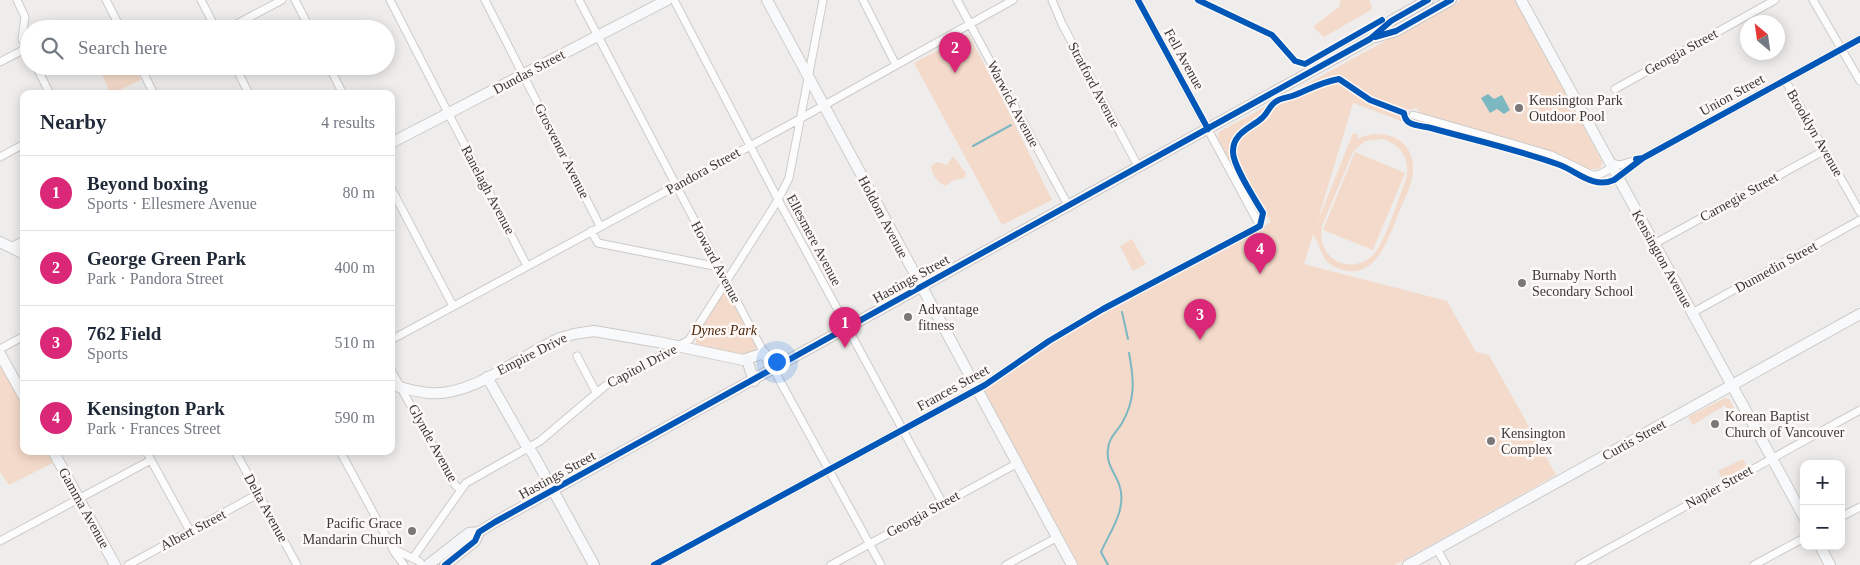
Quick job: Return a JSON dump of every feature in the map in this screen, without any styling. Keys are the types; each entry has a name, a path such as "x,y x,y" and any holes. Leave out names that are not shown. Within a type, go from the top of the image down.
{"main road":[{"name":"Hastings Street","path":"428,565 469,533 479,532 1069,207 1370,39 1391,21 1428,0"},
{"name":"Hastings Street","path":"1370,39 1396,31 1451,0"},
{"path":"748,360 754,381"},
{"name":"Hastings Street","path":"445,565 474,541 479,532"}],"street":[{"path":"17,0 25,20"},
{"path":"106,0 116,20"},
{"path":"201,0 211,20"},
{"path":"244,20 282,0"},
{"path":"295,0 305,20"},
{"name":"Ranelagh Avenue","path":"390,0 527,266"},
{"name":"Grosvenor Avenue","path":"485,0 600,226"},
{"name":"Howard Avenue","path":"579,0 764,353 881,565"},
{"name":"Dundas Street","path":"395,141 668,0"},
{"name":"Ellesmere Avenue","path":"674,0 749,146 943,504"},
{"name":"Holdom Avenue","path":"767,0 1072,565"},
{"name":"Capitol Drive","path":"413,558 460,489 470,480 529,448 596,392 689,340 778,200 789,178 802,118 823,0"},
{"path":"863,0 896,65"},
{"name":"Warwick Avenue","path":"957,0 1069,207"},
{"name":"Pandora Street","path":"395,338 802,118 1013,0"},
{"name":"Stratford Avenue","path":"1052,0 1062,24 1139,168"},
{"name":"Fell Avenue","path":"1138,0 1260,226"},
{"name":"Kensington Avenue","path":"1521,0 1800,510"},
{"name":"Georgia Street","path":"1615,89 1774,0"},
{"path":"1813,0 1860,81"},
{"name":"Union Street","path":"1413,115 1551,155 1592,175 1598,175 1611,165 1620,165 1643,158 1860,39"},
{"path":"0,62 20,53"},
{"path":"40,75 48,90"},
{"path":"145,75 152,90"},
{"path":"240,75 247,90"},
{"path":"334,75 341,90"},
{"name":"Brooklyn Avenue","path":"1785,80 1860,212"},
{"path":"0,157 20,146"},
{"name":"Carnegie Street","path":"1654,244 1825,150"},
{"name":"Union Street","path":"1619,179 1624,172 1643,158"},
{"path":"395,196 453,306"},
{"name":"Dunnedin Street","path":"1692,313 1860,220"},
{"name":"Frances Street","path":"654,565 976,390 1097,312 1260,226"},
{"path":"591,231 598,243 719,267"},
{"path":"0,242 20,252"},
{"path":"11,247 20,242"},
{"name":"Curtis Street","path":"1408,565 1860,314"},
{"name":"Empire Drive","path":"396,386 430,393 451,392 470,386 488,377 553,341 574,334 594,331 748,360"},
{"path":"0,349 20,338"},
{"path":"748,360 764,353"},
{"path":"0,354 20,390"},
{"path":"577,356 596,392"},
{"path":"488,377 554,491 594,565"},
{"name":"Glynde Avenue","path":"396,386 455,485 460,489"},
{"name":"Napier Street","path":"1579,565 1860,410"},
{"name":"Gamma Avenue","path":"55,455 115,565"},
{"path":"148,455 190,531"},
{"name":"Delta Avenue","path":"237,455 297,565"},
{"path":"342,455 395,554 404,565"},
{"path":"0,541 151,460"},
{"name":"Georgia Street","path":"831,565 1016,464"},
{"name":"Albert Street","path":"128,565 258,494"},
{"path":"1845,515 1860,507"},
{"path":"1006,565 1056,538"},
{"path":"1754,565 1800,540"},
{"path":"394,549 413,558 422,565"},
{"path":"1437,549 1446,565"},
{"path":"1822,550 1830,565"}],"green space":[{"path":"1340,0 1369,0 1372,6 1371,10 1324,37 1313,27 1340,6"},
{"path":"1460,0 1515,0 1602,161 1601,168 1589,170 1557,153 1423,115 1416,108 1408,110 1404,122 1353,103 1317,223 1353,133 1358,135 1357,139 1376,134 1394,137 1402,142 1412,157 1413,174 1410,185 1384,247 1369,266 1359,270 1347,271 1333,266 1323,255 1313,235 1304,264 1447,301 1476,352 1489,355 1556,475 1395,565 1076,565 984,393 985,389 1053,342 1271,222 1269,217 1261,219 1257,215 1218,138 1219,132","holes":["1384,139 1400,149 1406,159 1407,172 1388,229 1379,247 1370,258 1353,264 1337,261 1329,255 1324,247 1321,235 1322,226 1353,152 1365,141"]},
{"path":"968,34 995,84 1052,200 1002,225 914,63"},
{"path":"102,75 138,75 141,80 120,90 109,90"},
{"path":"1355,152 1405,173 1373,250 1323,230"},
{"path":"953,156 966,173 965,178 954,180 945,186 935,178 931,166 938,162 947,165"},
{"path":"1132,239 1146,264 1133,271 1120,246"},
{"name":"Dynes Park","path":"722,294 728,294 756,346 756,351 744,355 696,345 701,325"},
{"path":"0,360 20,400 20,455 51,455 55,462 9,485 0,472"},
{"path":"1725,398 1729,399 1739,417 1732,421 1725,405 1693,425 1688,417"},
{"path":"1743,459 1747,466 1723,480 1718,471"}],"water":[{"path":"1488,94 1494,99 1502,95 1510,110 1504,114 1497,109 1490,113 1481,98"}],"waterway":[{"path":"973,146 1011,125"},
{"path":"1122,312 1128,339"},
{"path":"1108,565 1101,552 1117,520 1121,502 1119,484 1108,459 1108,449 1112,438 1127,414 1132,397 1133,380 1129,353"}],"cycle path":[{"path":"1138,0 1208,129"},
{"path":"1198,0 1272,35 1295,61 1305,64 1382,20"},
{"path":"445,565 475,541 479,532 495,522 1370,39 1391,21 1428,0"},
{"path":"1375,37 1396,31 1451,0"},
{"path":"1636,159 1643,158 1860,39"},
{"path":"654,565 985,385 1049,341 1103,309 1260,226 1263,213 1236,165 1233,151 1239,135 1262,118 1272,105 1280,99 1339,79 1370,100 1404,113 1407,121 1414,125 1529,155 1560,165 1593,181 1607,182 1614,180 1643,158"}],"place":[{"name":"George Green Park","path":"955,73"},
{"name":"Kensington Park Outdoor Pool","path":"1519,108"},
{"name":"Kensington Park","path":"1260,274"},
{"name":"Burnaby North Secondary School","path":"1522,283"},
{"name":"Advantage fitness","path":"908,317"},
{"name":"762 Field","path":"1200,340"},
{"name":"Beyond boxing","path":"845,348"},
{"name":"Korean Baptist Church of Vancouver","path":"1715,424"},
{"name":"Kensington Complex","path":"1491,441"},
{"name":"Pacific Grace Mandarin Church","path":"412,531"}]}
